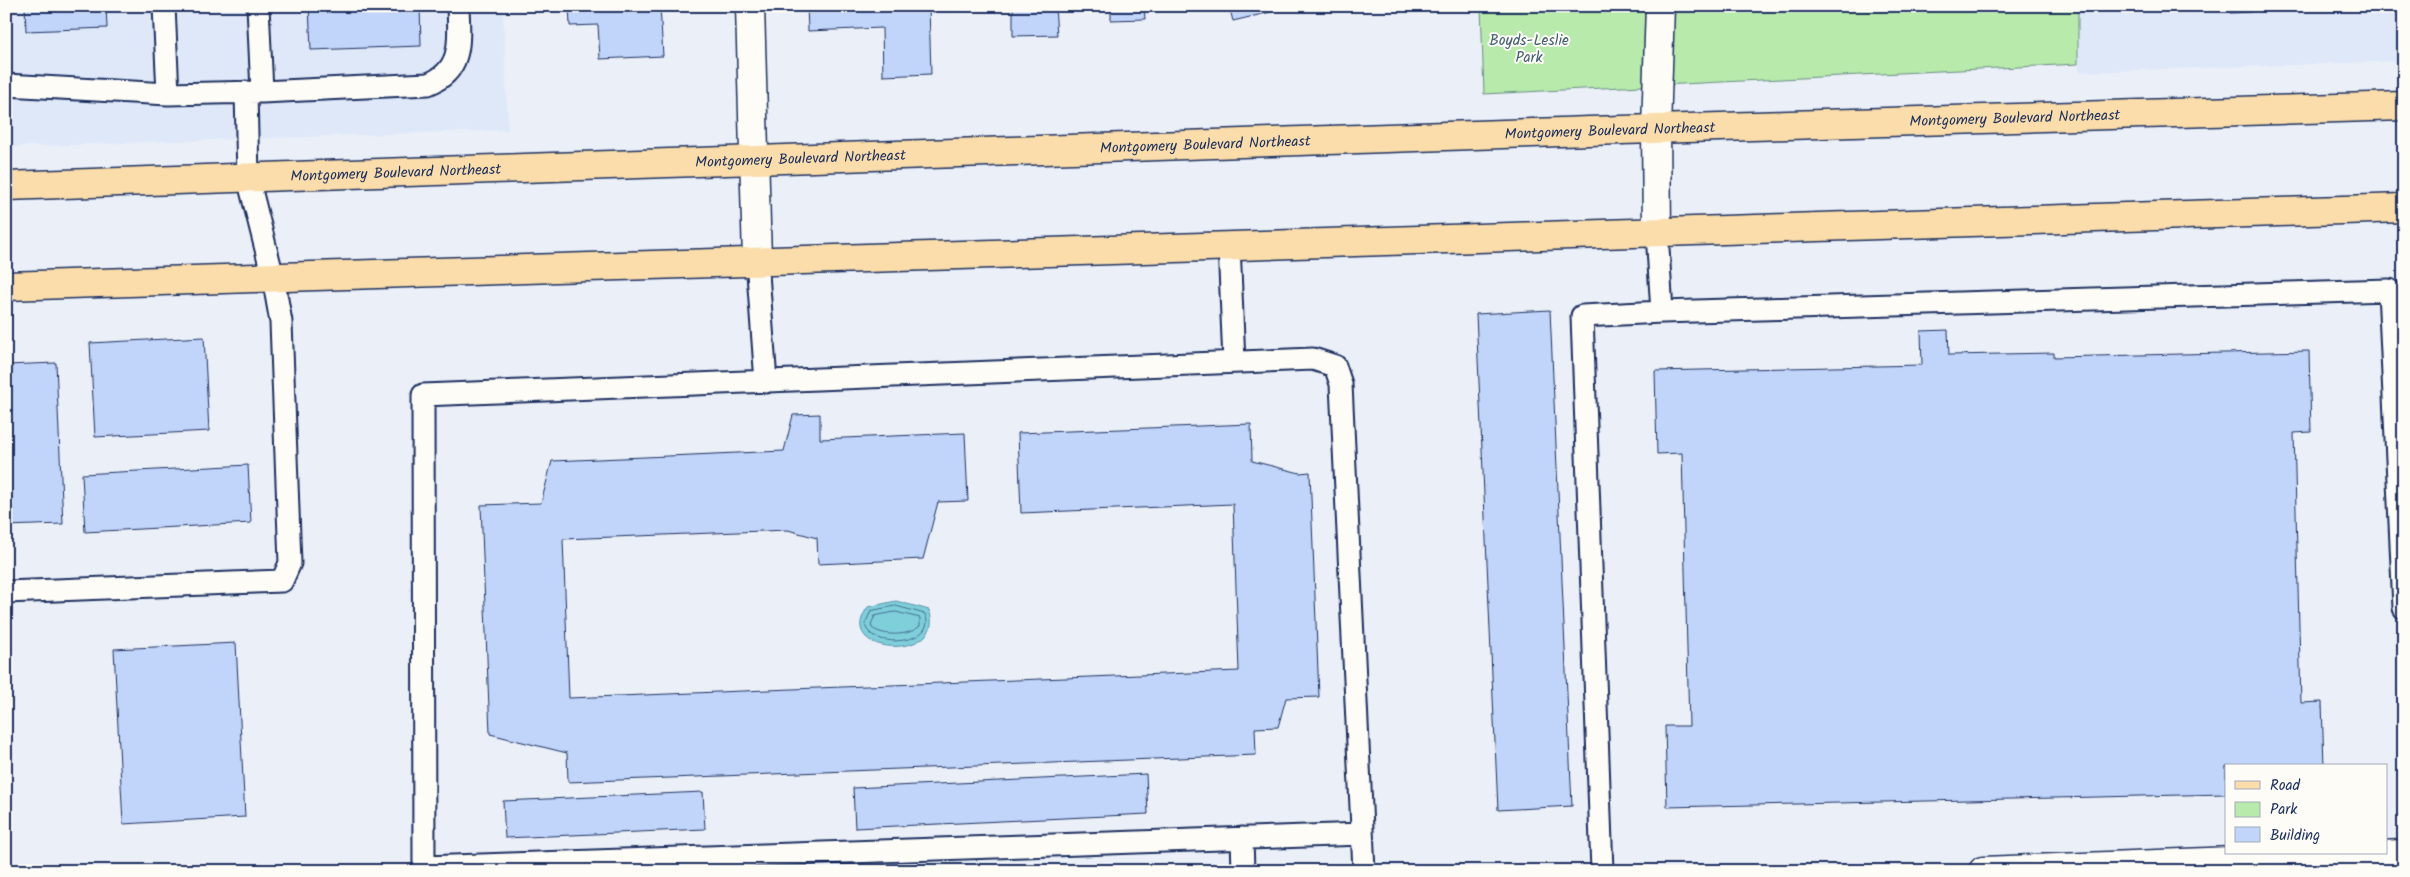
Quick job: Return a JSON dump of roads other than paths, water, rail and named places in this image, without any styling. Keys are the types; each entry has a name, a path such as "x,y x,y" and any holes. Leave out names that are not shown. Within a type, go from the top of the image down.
{"main road":[{"name":"Montgomery Boulevard Northeast","path":"6,186 1656,129 2404,106"},
{"path":"6,286 757,260 2404,208"}],"street":[{"path":"750,6 757,260"},
{"path":"1657,232 1656,129 1660,6"},
{"path":"1983,871 2404,854"}],"lane":[{"path":"164,6 168,94"},
{"path":"6,592 282,581 290,563 281,322 273,277 248,178 258,6"},
{"path":"6,85 168,94 428,84 439,80 451,67 459,47 458,6"},
{"path":"1657,232 1662,312"},
{"path":"1229,245 1234,362"},
{"path":"757,260 766,382"},
{"path":"1602,871 1582,316 2389,290 2404,608"},
{"path":"1362,834 566,866 424,869 423,395 1313,359 1335,366 1341,384 1364,871"},
{"path":"1242,838 1243,871"}],"water":[{"path":"896,601 929,610 931,627 923,638 909,645 892,646 876,643 865,636 861,624 868,607"}],"park label":[{"name":"Boyds-Leslie Park","path":"1529,48"}]}
